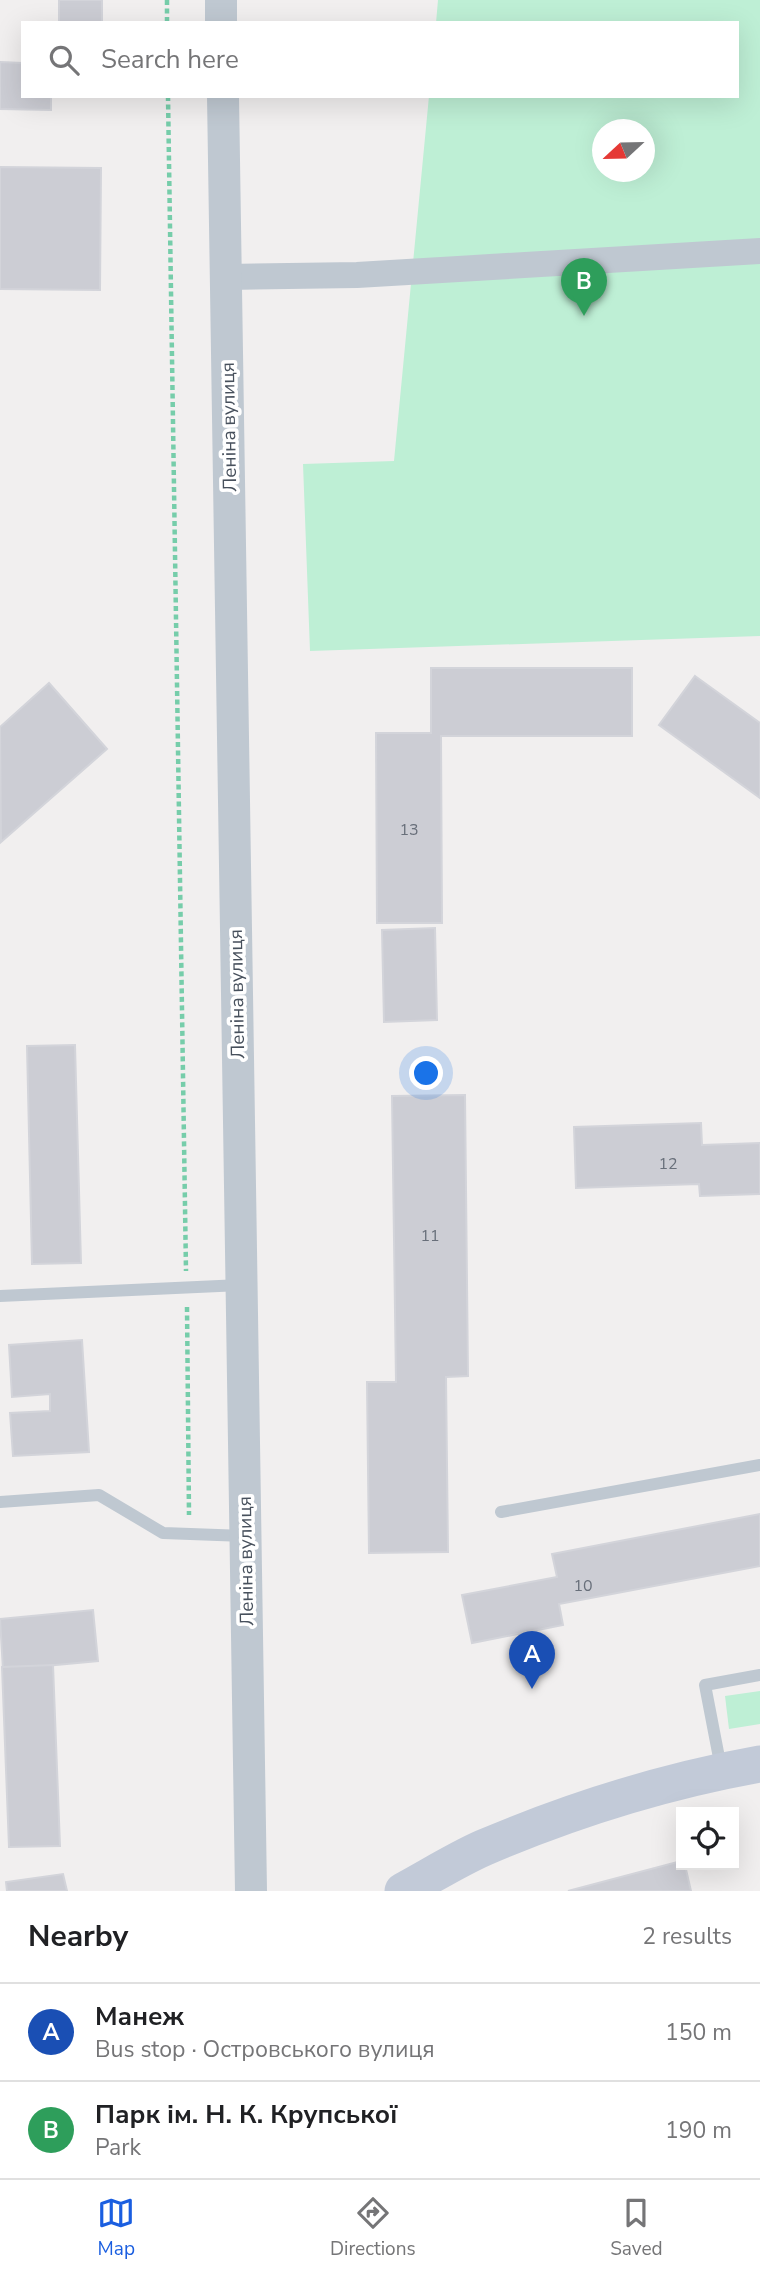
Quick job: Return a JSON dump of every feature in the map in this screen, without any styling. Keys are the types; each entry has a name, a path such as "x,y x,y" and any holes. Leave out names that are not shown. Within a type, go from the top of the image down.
{"main road":[{"path":"403,1891 495,1843 612,1800 721,1771 760,1765"}],"street":[{"path":"221,0 221,21"},
{"name":"Леніна вулиця","path":"223,98 251,1891"},
{"path":"226,276 357,275 760,251"}],"lane":[{"path":"0,1296 242,1285"},
{"path":"501,1512 760,1465"},
{"path":"0,1502 99,1495 163,1533 246,1536"},
{"path":"721,1771 705,1685 760,1675"}],"path":[{"path":"167,0 167,21"},
{"path":"168,98 189,1534"}],"green space":[{"path":"438,0 760,0 760,636 310,651 303,464 394,461 429,98 739,98 739,21 436,21"},
{"path":"760,1691 760,1724 729,1729 725,1696"}],"building":[{"path":"59,0 102,0 102,21 59,21"},
{"path":"0,62 21,63 21,98 51,98 51,110 0,109"},
{"path":"0,167 101,168 100,290 0,289"},
{"path":"431,668 632,668 632,736 441,736 442,923 377,923 376,733 431,733"},
{"path":"695,676 760,723 760,798 659,725"},
{"path":"49,683 107,749 1,842 0,727"},
{"path":"435,928 437,1020 384,1022 382,930"},
{"path":"75,1045 81,1263 32,1264 27,1046"},
{"path":"465,1095 468,1376 446,1377 448,1552 369,1553 367,1382 396,1382 392,1096"},
{"path":"701,1123 702,1145 760,1143 760,1194 700,1196 699,1184 576,1188 574,1127"},
{"path":"82,1340 89,1452 13,1456 10,1413 50,1411 50,1394 12,1397 9,1345"},
{"path":"760,1514 760,1566 559,1604 563,1625 472,1643 462,1595 557,1577 552,1554"},
{"path":"93,1610 98,1661 3,1670 0,1619"},
{"path":"53,1665 60,1846 9,1847 2,1667"},
{"path":"676,1862 676,1870 686,1870 691,1891 568,1891"},
{"path":"63,1874 67,1891 7,1891 6,1882"}],"place":[{"name":"Парк ім. Н. К. Крупської","path":"584,316"},
{"name":"Манеж","path":"532,1689"}]}
